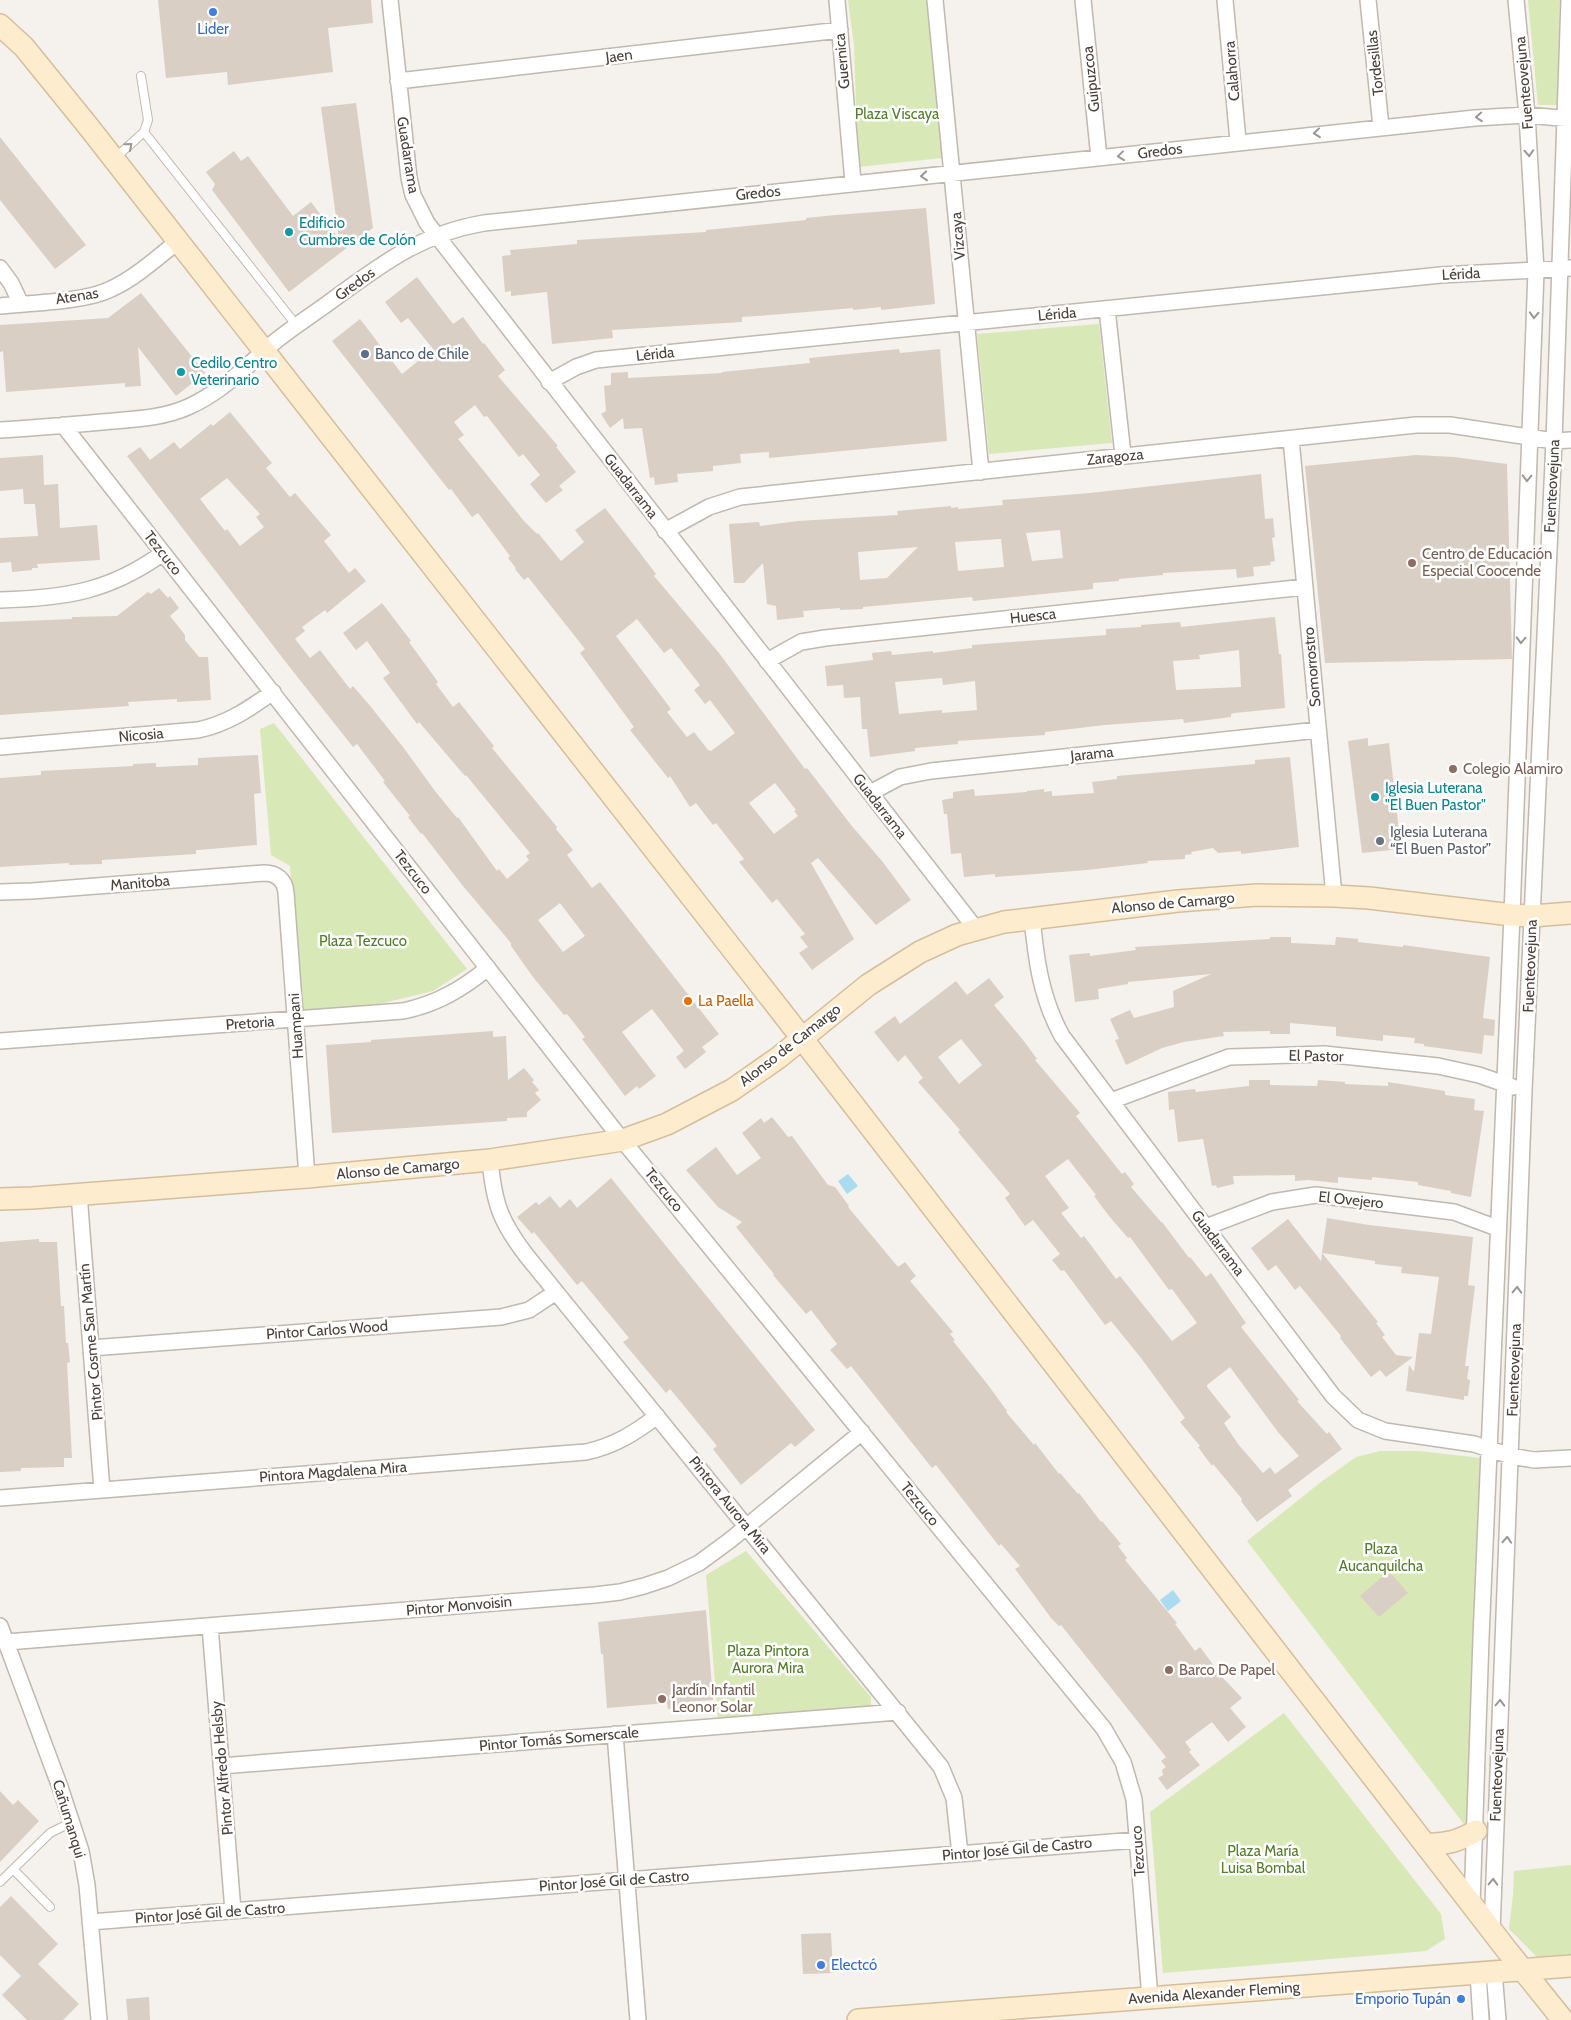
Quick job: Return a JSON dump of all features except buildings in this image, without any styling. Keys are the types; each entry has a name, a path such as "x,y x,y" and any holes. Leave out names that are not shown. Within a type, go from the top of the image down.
{"main road":[{"path":"0,7 24,47 801,1039 1522,1970 1563,2020"},
{"path":"0,25 24,47"},
{"name":"Alonso de Camargo","path":"0,1199 307,1177 490,1160 623,1140 667,1124 732,1090 801,1039 849,999 893,968 938,943 976,929 1004,922 1178,901 1256,895 1369,898 1522,916 1571,914"},
{"path":"1426,1844 1450,1843 1476,1831"},
{"name":"Avenida Alexander Fleming","path":"858,2020 991,2015 1150,1998 1571,1966"}],"street":[{"name":"Guadarrama","path":"390,0 409,178 418,208 435,235 976,929"},
{"name":"Guernica","path":"837,0 854,182"},
{"name":"Vizcaya","path":"935,0 981,472"},
{"name":"Guipuzcoa","path":"1083,0 1099,158"},
{"name":"Calahorra","path":"1225,0 1238,142"},
{"name":"Tordesillas","path":"1368,0 1381,127"},
{"name":"Fuenteovejuna","path":"1492,1931 1524,1090 1522,916 1528,438 1536,271 1527,115 1516,0"},
{"name":"Fuenteovejuna","path":"1472,1905 1504,1083 1522,916 1565,269 1569,0"},
{"name":"Jaen","path":"398,81 840,30"},
{"name":"Gredos","path":"0,430 164,415 188,407 208,396 372,270 406,249 435,235 458,227 854,182 952,174 1381,127 1527,115 1568,120"},
{"name":"Atenas","path":"0,306 84,297 110,290 144,268 177,242"},
{"path":"0,268 11,283 21,304"},
{"name":"Lérida","path":"549,382 576,367 596,360 1440,275 1565,269"},
{"path":"1107,309 1123,455"},
{"name":"Zaragoza","path":"665,531 709,507 740,497 1123,455 1432,424 1554,441 1571,440"},
{"name":"Tezcuco","path":"63,425 623,1140 1104,1729 1118,1753 1129,1780 1134,1799 1150,1998"},
{"name":"Somorrostro","path":"1291,439 1334,896"},
{"path":"0,600 86,591 122,579 163,553"},
{"name":"Huesca","path":"767,661 802,642 825,638 1305,587"},
{"name":"Nicosia","path":"0,747 198,730 212,727 238,716 272,692"},
{"name":"Jarama","path":"870,793 900,777 931,771 1318,730"},
{"name":"Manitoba","path":"0,892 264,873 274,874 278,877"},
{"name":"Huampani","path":"278,877 285,887 307,1177"},
{"name":"Guadarrama","path":"1032,918 1039,975 1050,1013 1071,1050 1333,1396 1358,1420 1385,1431 1474,1444 1511,1456 1534,1460 1571,1458"},
{"name":"Pretoria","path":"0,1041 389,1013 417,1008 456,992 488,968"},
{"name":"El Pastor","path":"1111,1101 1229,1057 1324,1054 1438,1066 1479,1075 1524,1090"},
{"name":"Pintora Aurora Mira","path":"490,1160 496,1200 506,1227 526,1256 941,1767 949,1782 957,1814 960,1854"},
{"name":"Pintor Cosme San Martín","path":"79,1194 102,1490"},
{"name":"El Ovejero","path":"1206,1227 1272,1202 1316,1195 1454,1212 1497,1228"},
{"name":"Pintor Carlos Wood","path":"91,1348 501,1317 529,1310 556,1292"},
{"name":"Pintora Magdalena Mira","path":"0,1498 586,1452 610,1446 626,1438 657,1416"},
{"name":"Pintor Monvoisin","path":"6,1650 210,1626 620,1592 644,1586 684,1571 707,1557 862,1432"},
{"name":"Cañumanqui","path":"0,1626 6,1650 72,1822 84,1868 99,2020"},
{"name":"Pintor Alfredo Helsby","path":"210,1626 233,1911"},
{"name":"Pintor Tomás Somerscale","path":"221,1766 898,1712"},
{"path":"615,1734 638,2020"},
{"name":"Pintor José Gil de Castro","path":"90,1922 1137,1840"},
{"path":"1482,2020 1486,1973"},
{"path":"1486,1973 1498,2020"}],"lane":[{"path":"113,159 144,132 148,120 141,76"},
{"path":"144,132 297,326"},
{"path":"0,1882 50,1833 72,1822"},
{"path":"13,1869 50,1907"}],"green space":[{"name":"Plaza Viscaya","path":"848,0 927,0 942,158 858,167 854,45"},
{"path":"1528,0 1560,0 1557,105 1538,105"},
{"path":"1099,324 1112,443 989,454 977,334"},
{"name":"Plaza Tezcuco","path":"274,723 467,969 433,991 375,1005 303,1010 290,866 271,855 260,729"},
{"name":"Plaza Aucanquilcha","path":"1380,1451 1418,1451 1481,1458 1467,1828 1247,1541 1321,1482 1356,1457"},
{"name":"Plaza Pintora Aurora Mira","path":"746,1551 871,1697 871,1706 718,1718 706,1575"},
{"name":"Plaza María Luisa Bombal","path":"1284,1713 1441,1914 1445,1939 1426,1951 1163,1973 1150,1812"},
{"path":"1571,1865 1571,1954 1537,1957 1509,1929 1514,1871"}],"water":[{"path":"848,1174 858,1186 847,1194 838,1181"},
{"path":"1173,1590 1181,1601 1168,1611 1160,1600"}],"place":[{"name":"Lider","path":"213,12"},
{"name":"Edificio Cumbres de Colón","path":"289,232"},
{"name":"Banco de Chile","path":"365,354"},
{"name":"Cedilo Centro Veterinario","path":"181,372"},
{"name":"Centro de Educación Especial Coocende","path":"1412,563"},
{"name":"Colegio Alamiro","path":"1453,769"},
{"name":"Iglesia Luterana \"El Buen Pastor\"","path":"1375,797"},
{"name":"Iglesia Luterana “El Buen Pastor”","path":"1380,841"},
{"name":"La Paella","path":"688,1001"},
{"name":"Barco De Papel","path":"1169,1670"},
{"name":"Jardín Infantil Leonor Solar","path":"662,1699"},
{"name":"Electcó","path":"821,1965"},
{"name":"Emporio Tupán","path":"1461,1999"}]}
